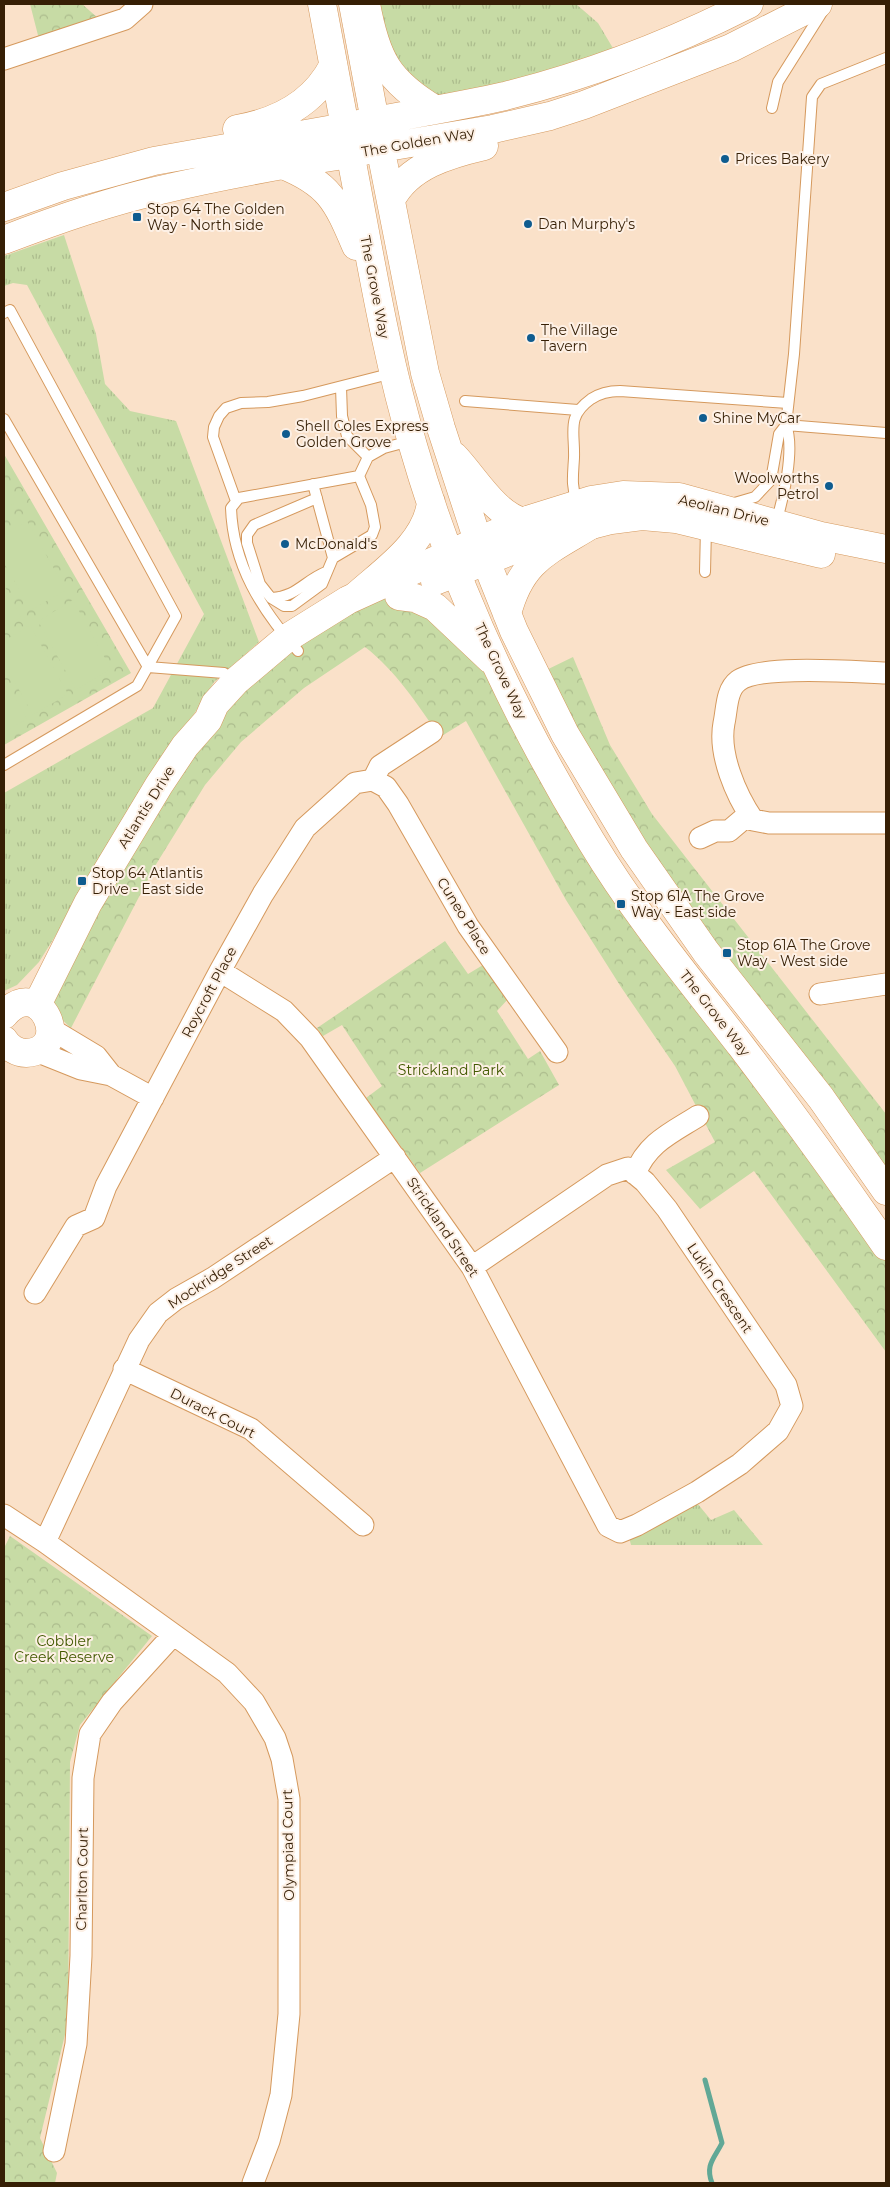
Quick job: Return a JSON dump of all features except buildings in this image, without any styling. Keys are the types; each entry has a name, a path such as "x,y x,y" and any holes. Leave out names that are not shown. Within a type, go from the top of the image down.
{"main road":[{"name":"The Grove Way","path":"322,4 374,289 411,441 453,563 497,665 536,745 593,844 623,889 656,937 817,1146 886,1246"},
{"name":"The Grove Way","path":"353,4 423,364 448,450 482,550 507,614 565,734 634,848 701,944 821,1098 886,1191"},
{"path":"366,4 375,46 387,68 408,92 436,110"},
{"name":"The Golden Way","path":"4,207 63,186 154,161 436,110 507,95 602,66 721,18 749,4"},
{"name":"The Golden Way","path":"4,240 50,223 154,191 283,165 550,116 731,48 818,4"},
{"path":"154,161 178,142 274,120 308,99 327,78 333,66"},
{"path":"391,200 395,190 405,179 435,162 462,151 530,133 596,100"},
{"path":"283,165 314,180 335,201 374,289"},
{"path":"448,450 470,472 496,506 506,515 524,522"},
{"path":"357,596 397,559 421,533 427,524 431,502"},
{"name":"Aeolian Drive","path":"453,563 482,550 524,522 584,515 642,516 676,519 712,513 886,568"},
{"path":"507,614 516,585 528,568 551,549 584,515"},
{"name":"Aeolian Drive","path":"482,550 549,536 584,515"},
{"name":"Aeolian Drive","path":"773,533 821,536 886,549"},
{"name":"Atlantis Drive","path":"208,720 226,711 258,682 293,644 399,596 453,563"},
{"name":"Atlantis Drive","path":"37,1005 88,903 134,826 185,746 208,720 215,704 236,681 293,644 357,596 453,563"},
{"path":"399,596 415,598 435,607 497,665"},
{"path":"4,1015 16,1005 27,1003 37,1005 48,1017 51,1029 49,1038 43,1046 14,1052"}],"street":[{"path":"4,59 125,18 142,4"},
{"path":"886,673 776,671 739,680 731,688 723,730 723,751 742,804 753,820 769,823 886,823"},
{"path":"373,780 380,766 432,732"},
{"name":"Roycroft Place","path":"35,1293 76,1226 94,1218 106,1186 220,971 263,894 305,828 355,783 373,780"},
{"name":"Cuneo Place","path":"373,780 386,787 398,804 468,926 557,1052"},
{"path":"700,838 715,831 729,831 748,814"},
{"name":"Strickland Street","path":"220,971 284,1011 310,1038 472,1266 596,1502 600,1514 608,1526 620,1532 637,1525"},
{"path":"820,994 886,984"},
{"path":"51,1029 96,1056 111,1074"},
{"path":"14,1052 81,1069 111,1074 153,1098"},
{"path":"472,1266 607,1175 628,1168 635,1174 648,1150 698,1116"},
{"name":"Mockridge Street","path":"45,1542 138,1340 158,1313 176,1299 213,1278 395,1157"},
{"name":"Lukin Crescent","path":"635,1174 645,1182 667,1208 786,1386 792,1406 778,1431 740,1464 697,1492 637,1525"},
{"name":"Durack Court","path":"124,1369 251,1428 363,1524"},
{"name":"Olympiad Court","path":"4,1514 227,1673 254,1702 274,1738 287,1781 290,1986 286,2050 276,2118 253,2183"},
{"name":"Charlton Court","path":"54,2151 76,2044 81,1956 83,1778 90,1734 112,1702 173,1635"}],"lane":[{"path":"772,108 778,82 827,4"},
{"path":"773,533 785,488 790,436 786,425 794,354 812,97 821,84 886,58"},
{"path":"4,313 10,310 176,616 137,686 4,765"},
{"path":"236,501 213,437 214,427 226,408 241,403 268,402 340,387 394,373"},
{"path":"340,387 342,416 346,436 368,457"},
{"path":"584,515 571,483 574,421 578,410 597,395 608,391 788,403"},
{"path":"465,401 578,410"},
{"path":"4,420 148,666"},
{"path":"786,425 886,433"},
{"path":"704,572 712,513 755,497 771,480 780,434 786,425"},
{"path":"317,498 254,525 247,535 247,544 260,584 271,598 284,606 292,606 322,584 333,558 372,535 375,527 370,506 359,476 368,457 384,448 411,441"},
{"path":"293,644 272,621 251,588 232,534 231,508 239,498 359,476"},
{"path":"313,484 333,558"},
{"path":"148,666 224,673 236,681"}],"green space":[{"path":"30,4 82,4 107,26 41,47"},
{"path":"363,4 576,4 598,23 620,60 555,82 415,98"},
{"path":"64,235 96,334 105,384 130,411 176,421 259,642 214,682 39,962 17,985 4,991 4,793 153,708 204,614 27,285 13,283 4,286 4,256"},
{"path":"4,454 131,673 4,745"},
{"path":"4,479 17,502 4,509"},
{"path":"27,521 66,590 31,610 4,563 4,535"},
{"path":"4,585 21,617 4,627"},
{"path":"397,590 455,627 886,1249 886,1352 754,1171 700,1209 666,1170 715,1142 675,1066 621,987 566,900 466,721 440,737 397,678 365,647 304,688 241,742 205,785 155,866 71,1028 57,1015 37,1005 185,746 300,640"},
{"path":"73,600 111,669 76,690 38,621"},
{"path":"30,625 68,694 33,715 4,663 4,641"},
{"path":"573,657 610,745 652,814 886,1114 886,1193 672,905 536,675"},
{"path":"4,678 27,719 4,732"},
{"name":"Strickland Park","path":"445,941 468,974 483,965 509,998 497,1011 528,1059 540,1051 559,1085 420,1173 366,1098 382,1086 342,1025 323,1036 317,1028"},
{"path":"697,1503 711,1520 734,1510 763,1545 631,1545 629,1537"},
{"name":"Cobbler Creek Reserve","path":"10,1536 152,1636 80,1725 70,1762 68,2022 40,2138 57,2173 55,2183 4,2183 4,1548"}],"waterway":[{"path":"705,2080 722,2143 710,2167 712,2183"}],"place":[{"name":"Prices Bakery","path":"725,159"},
{"name":"Stop 64 The Golden Way - North side","path":"137,217"},
{"name":"Dan Murphy's","path":"528,224"},
{"name":"The Village Tavern","path":"531,338"},
{"name":"Shine MyCar","path":"703,418"},
{"name":"Shell Coles Express Golden Grove","path":"286,434"},
{"name":"Woolworths Petrol","path":"829,486"},
{"name":"McDonald's","path":"285,544"},
{"name":"Stop 64 Atlantis Drive - East side","path":"82,881"},
{"name":"Stop 61A The Grove Way - East side","path":"621,904"},
{"name":"Stop 61A The Grove Way - West side","path":"727,953"}]}
